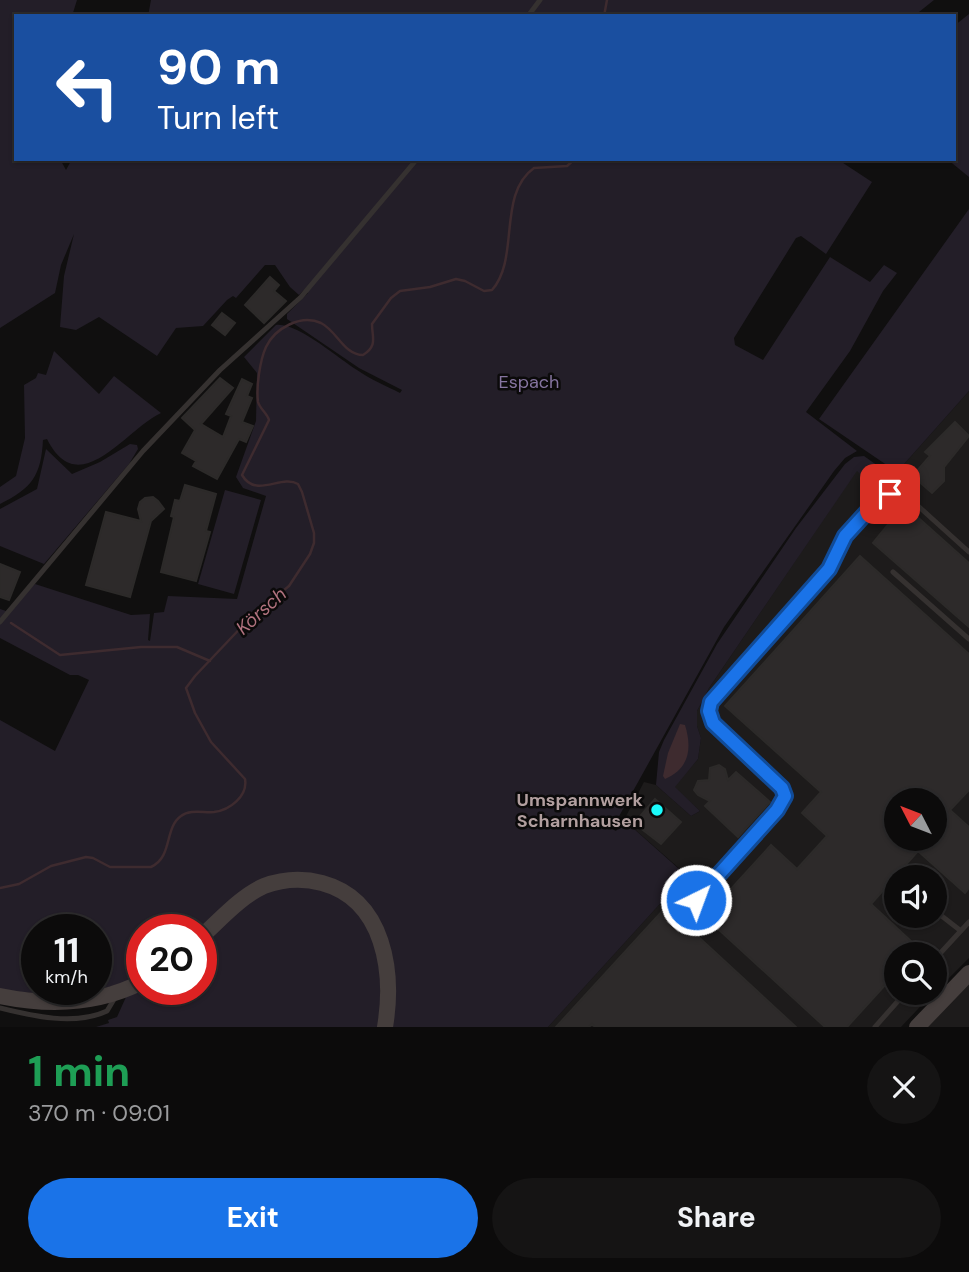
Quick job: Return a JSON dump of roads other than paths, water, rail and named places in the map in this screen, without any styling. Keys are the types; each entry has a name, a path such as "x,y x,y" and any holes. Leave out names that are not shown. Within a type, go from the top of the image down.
{"main road":[{"path":"217,923 240,902 270,884 303,880 333,887 346,894 361,907 382,942 389,984 385,1027"},
{"path":"917,1027 969,973"},
{"path":"0,996 32,1002 62,1003 86,1000 126,989"}],"lane":[{"path":"0,622 143,451 220,370 243,352 307,290 415,161"},
{"path":"696,900 777,810 785,796 782,788 713,723 709,711 713,700 828,571 841,541 880,499 894,493 905,495 969,552"},
{"path":"893,572 969,639"},
{"path":"947,920 961,930"},
{"path":"947,946 969,922"},
{"path":"0,1008 48,1017 86,1016 107,1011 118,992"},
{"path":"875,1027 894,1005"}],"waterway":[{"name":"Körsch","path":"604,14 607,0"},
{"name":"Körsch","path":"0,888 19,884 51,866 86,857 110,867 151,867 163,856 172,828 181,816 193,812 220,811 241,796 245,779 211,742 195,713 186,688 250,618 289,586 314,543 314,533 298,484 284,482 254,485 242,475 269,420 258,402 260,366 266,347 270,340 289,324 305,320 321,323 351,351 363,355 372,345 372,324 391,298 400,291 430,287 456,279 484,291 492,290 505,262 512,210 523,179 534,168 567,166 573,161"},
{"path":"11,623 60,655 141,647 177,647 210,661"}],"place":[{"name":"Umspannwerk Scharnhausen","path":"657,810"}],"park label":[{"name":"Espach","path":"529,382"}]}
